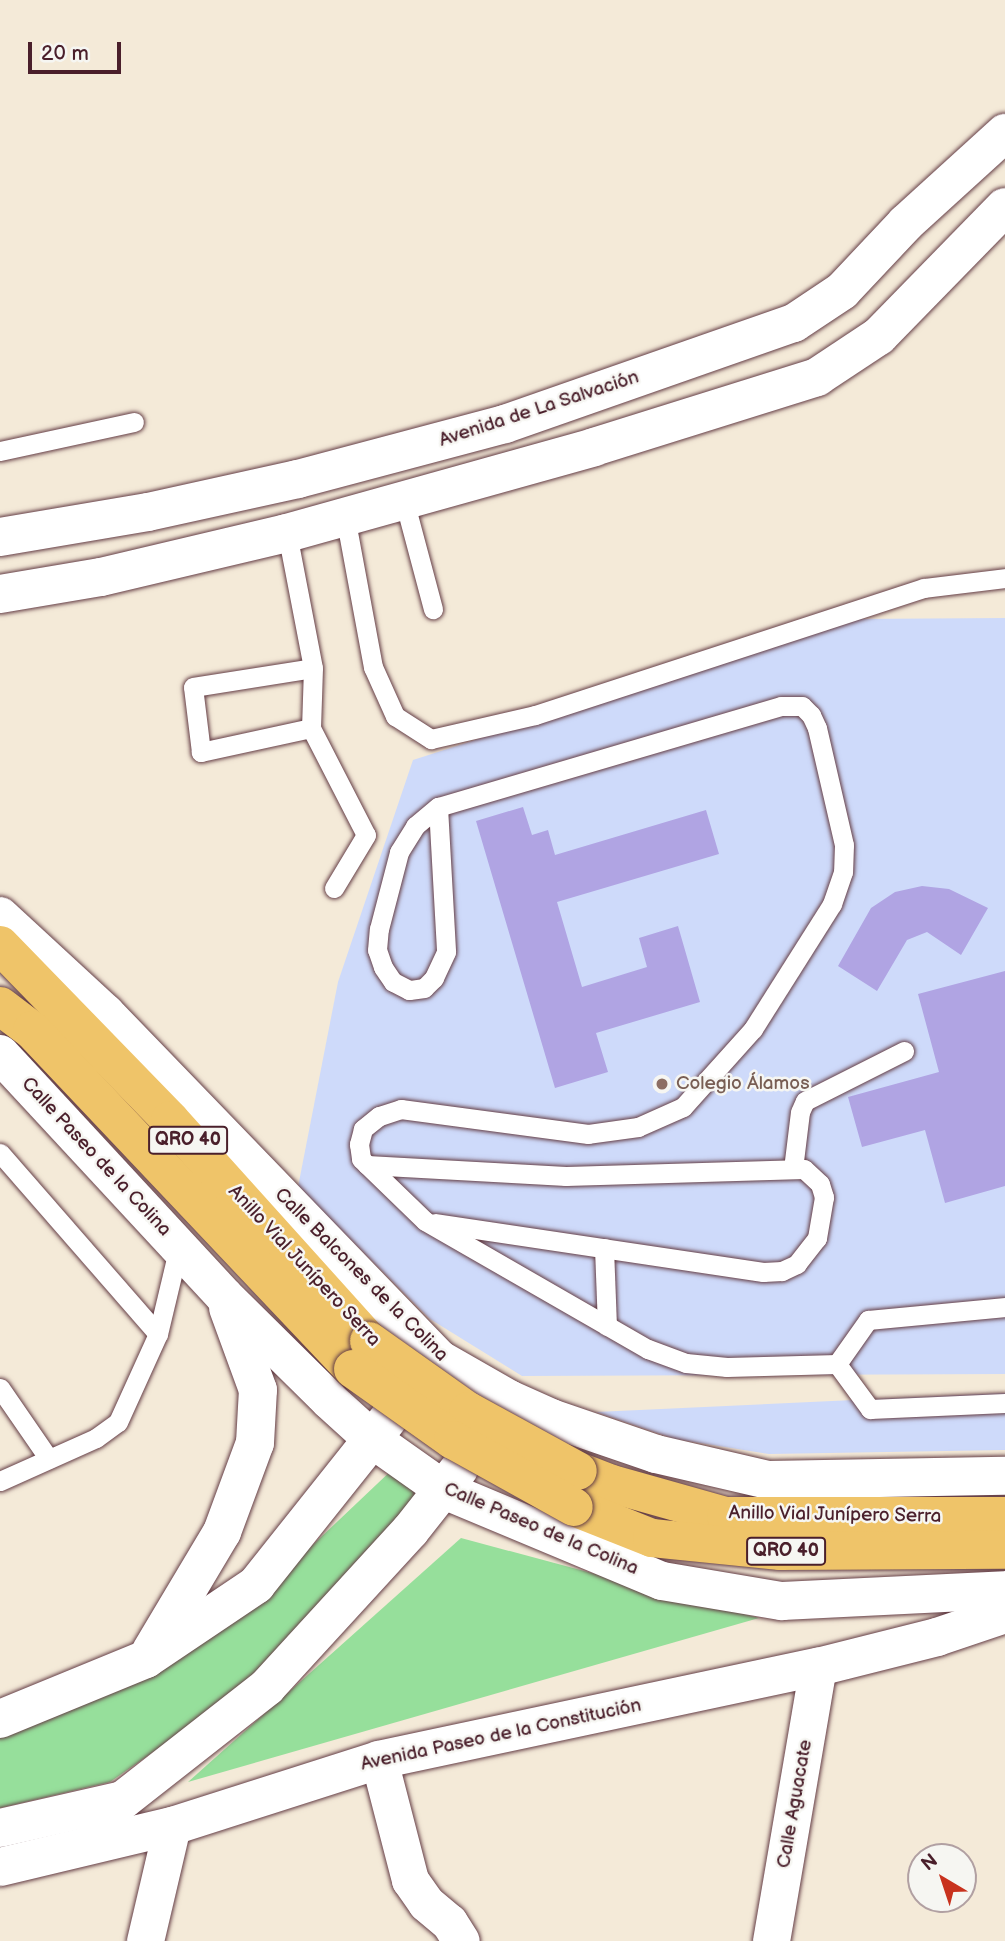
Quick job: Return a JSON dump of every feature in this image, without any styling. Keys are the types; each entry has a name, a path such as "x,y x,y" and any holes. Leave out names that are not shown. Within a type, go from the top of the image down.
{"highway":[{"name":"Anillo Vial Junípero Serra","path":"0,945 170,1120 361,1355"},
{"name":"Anillo Vial Junípero Serra","path":"0,1006 32,1030 361,1355 468,1411 576,1489 652,1538 780,1551 1005,1550"},
{"name":"Anillo Vial Junípero Serra","path":"576,1489 611,1484 726,1516 1005,1516"}],"street":[{"name":"Avenida de La Salvación","path":"0,537 148,512 298,479 505,424 794,324 842,291 906,223 1005,134"},
{"path":"0,594 102,577 287,533 593,447 817,377 879,336 1005,206"},
{"path":"842,291 879,336"},
{"path":"794,324 817,377"},
{"path":"578,398 593,447"},
{"path":"505,424 519,468"},
{"path":"148,512 156,565"},
{"path":"96,521 102,577"},
{"name":"Calle Balcones de la Colina","path":"0,916 105,1013 429,1348 522,1405 656,1454 768,1480 1005,1476"},
{"name":"Calle Paseo de la Colina","path":"0,1054 224,1296 361,1428 460,1496 663,1581 782,1601 1005,1590"},
{"path":"146,1660 222,1532 255,1443 258,1391 224,1296"},
{"path":"0,1718 146,1660 256,1585 361,1428 429,1348"},
{"path":"0,1828 123,1800 267,1687 501,1453 522,1405"},
{"name":"Avenida Paseo de la Constitución","path":"0,1867 172,1826 379,1760 818,1667 937,1637 1005,1614"},
{"name":"Calle Aguacate","path":"771,1941 818,1667"},
{"path":"379,1760 410,1880 426,1903 449,1922 461,1941"},
{"path":"145,1941 172,1826"}],"lane":[{"path":"0,451 134,422"},
{"path":"404,500 433,609"},
{"path":"345,516 373,667 395,716 431,739 535,715 924,588 1005,578"},
{"path":"287,533 313,668 311,728 366,835 334,888"},
{"path":"311,728 201,752 193,687 313,668"},
{"path":"438,807 446,951 434,978 424,988 409,990 393,982 383,967 377,950 379,929 399,852 415,826 438,807 781,706 802,706 817,728 844,845 843,872 832,904 753,1029 684,1107 638,1127 588,1134 401,1109 379,1116 363,1129 359,1144 361,1159 425,1221 648,1349 687,1363 727,1367 837,1364"},
{"path":"793,1168 800,1112 805,1101 904,1051"},
{"path":"0,1153 158,1334"},
{"path":"367,1165 566,1176 793,1168 804,1169 813,1175 824,1197 817,1238 797,1264 782,1271 763,1272 425,1221"},
{"path":"0,1481 96,1438 118,1422 158,1334 179,1246"},
{"path":"604,1248 607,1326"},
{"path":"837,1364 868,1320 1005,1307"},
{"path":"837,1364 870,1409 1005,1403"},
{"path":"0,1388 49,1459"}],"shaded area":[{"name":"Colegio Álamos","path":"1005,618 1005,1374 522,1376 430,1319 298,1187 338,982 413,760 850,619"},
{"path":"1005,1393 1005,1450 769,1454 675,1439 596,1412"}],"green space":[{"path":"396,1466 430,1490 251,1684 110,1782 0,1808 0,1729 243,1611"},
{"path":"461,1538 759,1618 188,1782"}],"building":[{"path":"523,807 532,835 548,830 555,855 706,810 719,854 557,902 582,987 647,967 639,938 678,926 700,1002 596,1033 608,1072 555,1088 476,821"},
{"path":"922,886 949,889 988,908 961,955 927,932 907,940 877,991 838,966 871,908 895,892"},
{"path":"1005,971 1005,1186 945,1203 925,1130 862,1147 848,1097 939,1072 918,994"}],"place":[{"name":"Colegio Álamos","path":"662,1084"}]}
